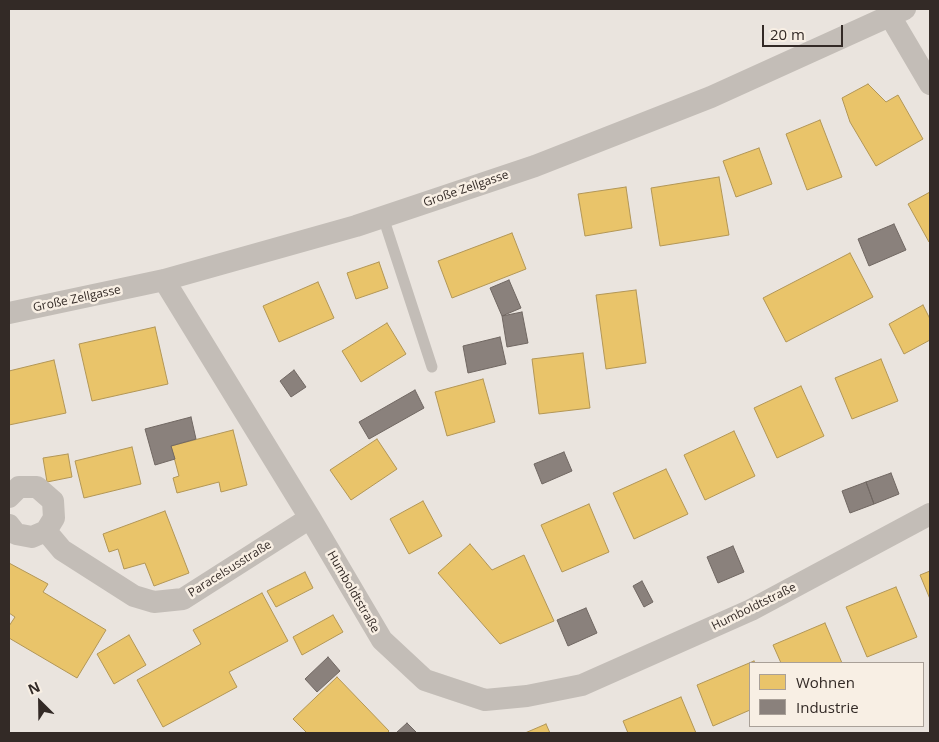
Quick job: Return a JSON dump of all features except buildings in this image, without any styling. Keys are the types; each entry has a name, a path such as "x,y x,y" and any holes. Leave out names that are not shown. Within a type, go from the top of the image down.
{"street":[{"path":"897,12 930,84"},
{"name":"Große Zellgasse","path":"9,313 164,280 384,217 535,166 702,101 897,12"},
{"name":"Humboldtstraße","path":"164,280 310,518 382,640 425,680 485,700 528,696 582,685 751,610 930,514"},
{"path":"9,497 19,488 37,487 53,501 54,518 46,531 32,537 16,534 9,525"},
{"name":"Paracelsusstraße","path":"46,531 62,550 134,596 154,602 183,599 310,518"}],"lane":[{"path":"384,217 432,367"}]}
